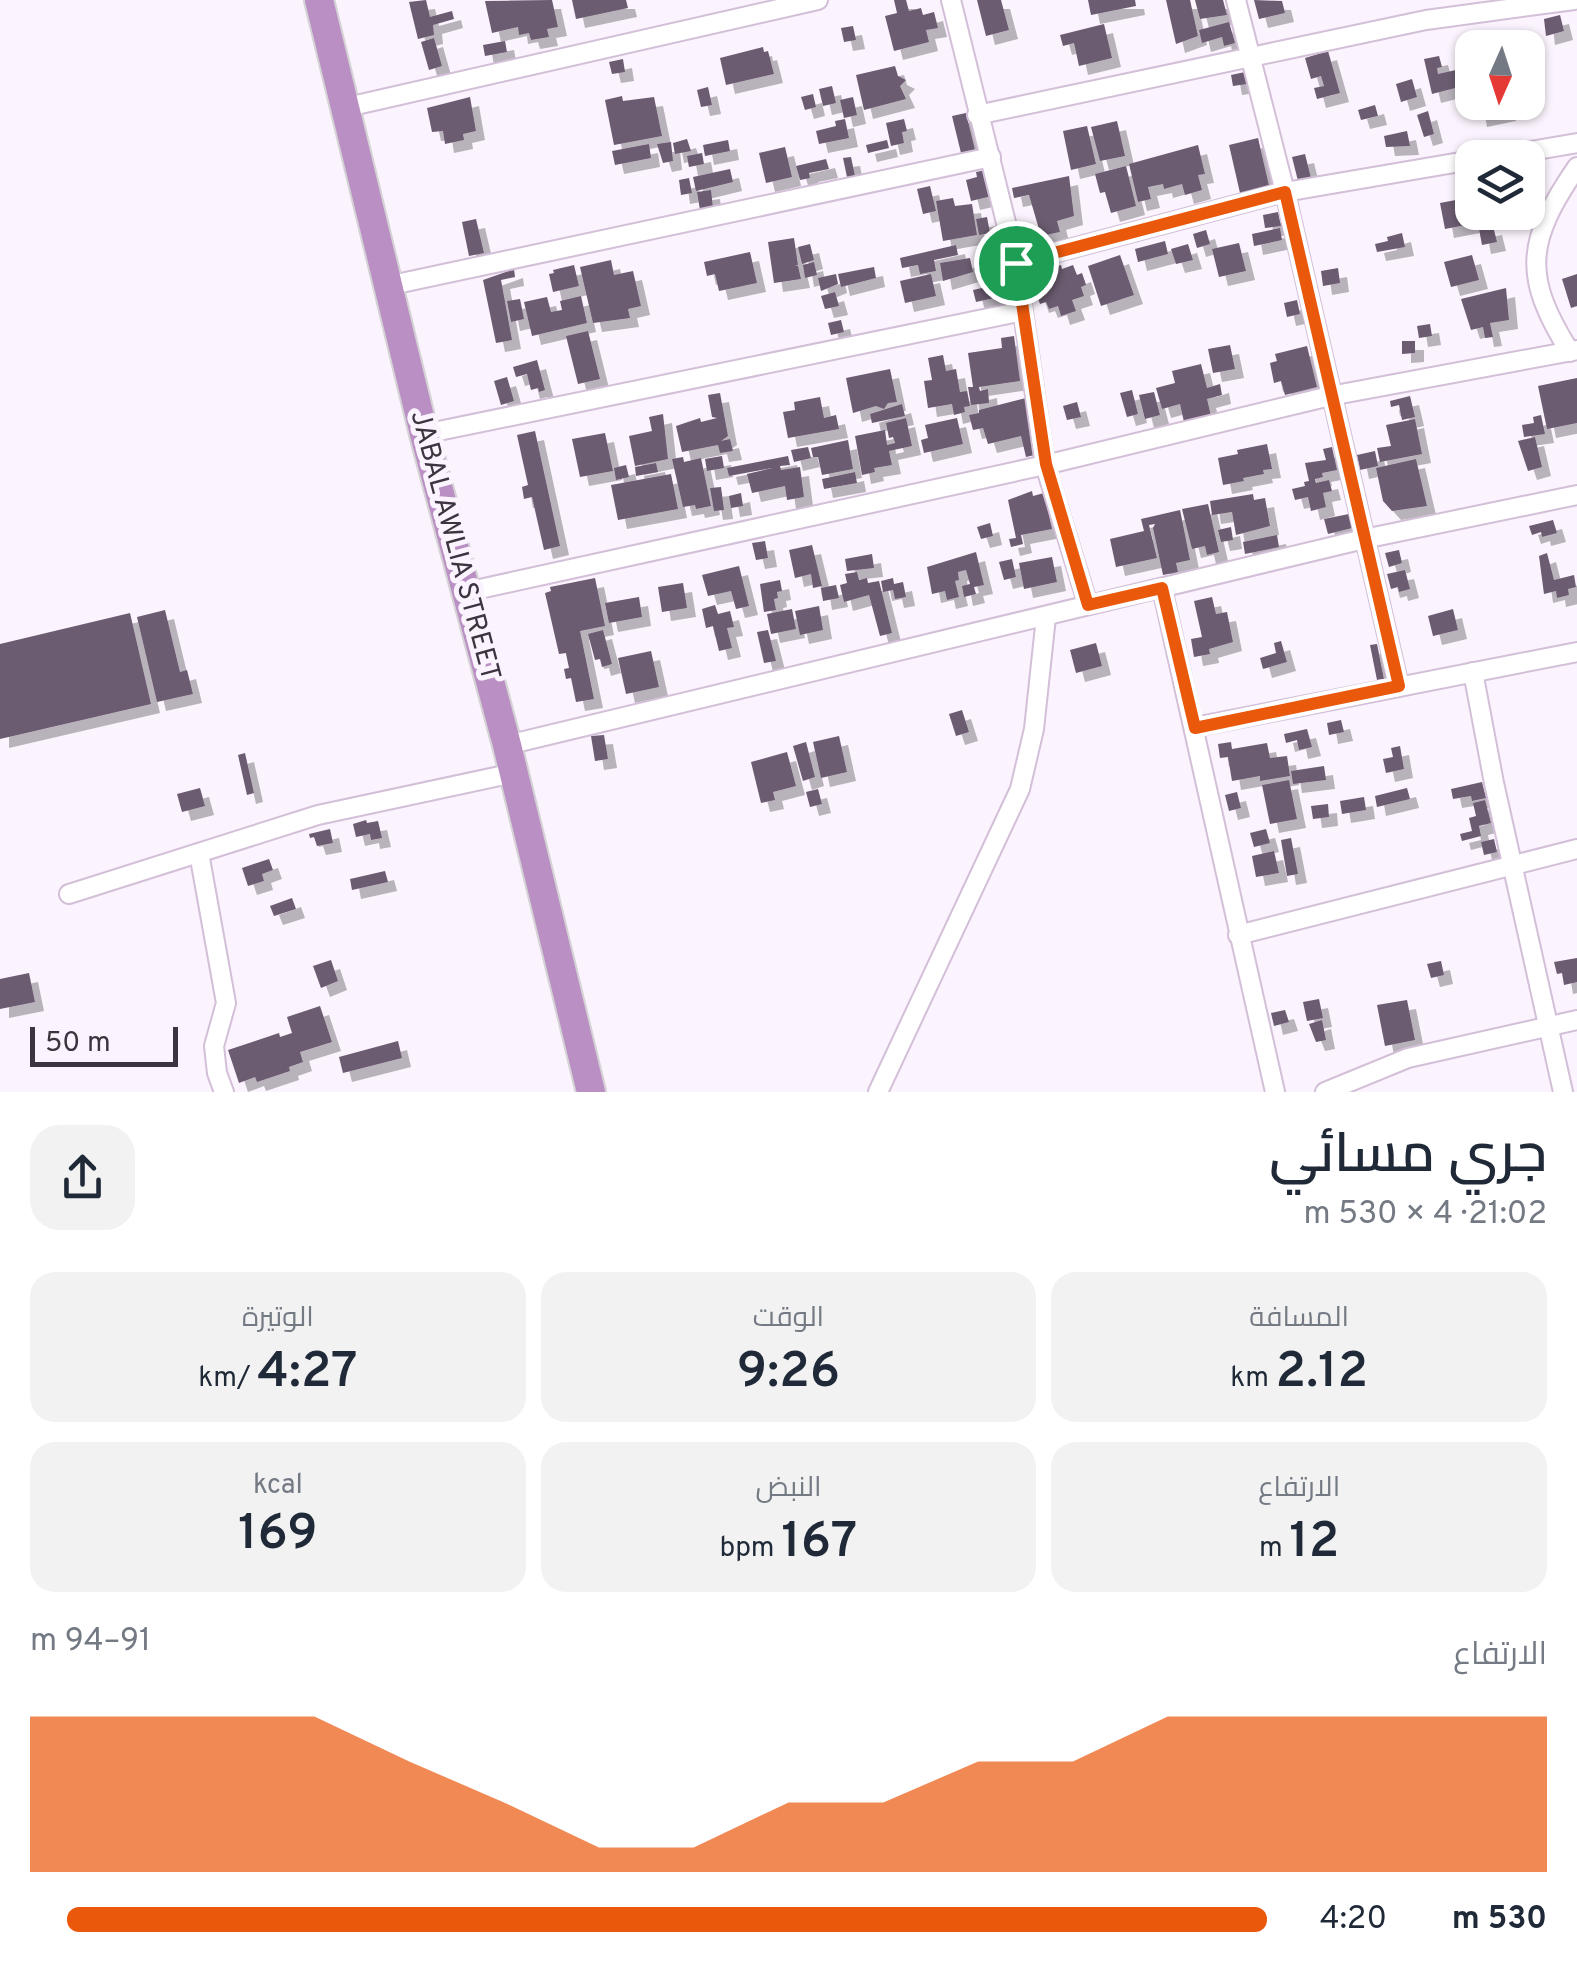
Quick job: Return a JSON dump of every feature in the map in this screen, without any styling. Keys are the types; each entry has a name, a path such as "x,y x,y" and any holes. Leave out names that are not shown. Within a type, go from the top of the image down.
{"highway":[{"name":"JABAL AWLIA STREET","path":"318,0 591,1092"}],"street":[{"path":"344,108 818,0"},
{"path":"950,0 1016,263 1046,464 1088,605"},
{"path":"1236,0 1285,192 1399,686"},
{"path":"977,115 1426,20 1574,0 1577,14"},
{"path":"1545,148 1577,143"},
{"path":"387,286 991,157"},
{"path":"1016,263 1285,192 1455,163"},
{"path":"466,592 1046,464 1330,396 1574,351 1546,314 1535,256 1552,203 1577,167"},
{"path":"424,434 1023,310"},
{"path":"507,745 1364,539 1577,495"},
{"path":"1162,588 1275,1092"},
{"path":"878,1092 1020,789 1034,729 1046,617"},
{"path":"1195,728 1577,652"},
{"path":"1473,672 1563,1092"},
{"path":"69,894 318,815 514,773"},
{"path":"1238,934 1577,850"},
{"path":"200,853 226,1003 214,1046 224,1092"},
{"path":"1324,1092 1408,1058 1577,1020"}],"building":[{"path":"426,0 430,17 452,11 454,19 433,25 434,35 418,39 409,2"},
{"path":"552,0 558,27 547,29 549,37 531,40 529,33 519,35 518,27 492,33 485,1"},
{"path":"572,0 626,0 628,8 576,19"},
{"path":"894,0 906,0 909,11 921,8 923,15 934,12 938,28 926,30 929,42 894,51 885,16 897,13"},
{"path":"977,0 1001,0 1009,30 986,36"},
{"path":"1088,0 1135,0 1136,6 1091,15"},
{"path":"1166,0 1190,0 1198,36 1176,44"},
{"path":"1195,0 1223,0 1227,15 1200,19"},
{"path":"1254,0 1282,1 1285,13 1259,19"},
{"path":"1560,15 1564,31 1546,36 1544,19"},
{"path":"1229,22 1235,43 1224,46 1222,37 1202,43 1199,30"},
{"path":"1104,24 1112,58 1079,66 1074,43 1063,46 1060,35"},
{"path":"853,26 856,40 844,42 841,28"},
{"path":"434,38 442,66 429,70 421,42"},
{"path":"505,41 507,52 485,56 483,45"},
{"path":"763,47 764,52 768,51 774,74 726,85 720,58"},
{"path":"1328,51 1340,93 1317,99 1314,88 1324,86 1321,76 1311,79 1305,58"},
{"path":"1439,56 1442,67 1437,68 1438,74 1455,70 1455,88 1432,94 1424,59"},
{"path":"623,59 625,72 612,74 609,62"},
{"path":"895,66 898,76 906,80 900,86 906,99 864,110 856,75"},
{"path":"1245,72 1247,84 1233,86 1231,75"},
{"path":"1412,79 1417,97 1401,102 1396,84"},
{"path":"832,86 836,103 823,106 819,89"},
{"path":"708,87 712,105 701,107 697,90"},
{"path":"813,94 816,107 805,110 801,97"},
{"path":"622,96 623,101 654,97 662,136 614,145 605,100"},
{"path":"470,97 476,131 463,134 464,140 445,144 443,131 432,132 427,108"},
{"path":"853,97 857,115 844,118 840,100"},
{"path":"1375,105 1378,116 1361,120 1358,110"},
{"path":"1428,111 1434,134 1424,137 1417,115"},
{"path":"966,113 975,150 961,153 952,116"},
{"path":"845,119 849,138 819,144 816,131 836,126 835,121"},
{"path":"904,119 904,143 891,146 886,123"},
{"path":"1117,121 1125,156 1100,161 1091,127"},
{"path":"1087,126 1096,164 1071,170 1063,131"},
{"path":"1407,131 1410,146 1386,147 1384,136"},
{"path":"1258,138 1270,190 1240,193 1229,145"},
{"path":"687,139 691,151 675,154 673,143"},
{"path":"728,140 730,151 705,156 703,145"},
{"path":"887,140 889,148 868,153 866,145"},
{"path":"671,142 673,161 663,163 657,144"},
{"path":"649,144 651,158 615,165 612,151"},
{"path":"1198,145 1205,174 1198,175 1202,190 1185,195 1182,184 1164,189 1163,184 1148,187 1151,199 1138,202 1129,164"},
{"path":"785,147 792,177 766,183 759,153"},
{"path":"702,153 704,164 689,167 687,156"},
{"path":"1305,154 1311,178 1298,181 1292,157"},
{"path":"851,157 855,176 847,177 843,158"},
{"path":"826,159 829,169 809,173 810,178 800,180 796,166"},
{"path":"1126,166 1136,206 1111,213 1095,174"},
{"path":"730,169 733,182 696,191 693,177"},
{"path":"986,170 992,196 971,201 966,180"},
{"path":"1069,176 1074,216 1057,221 1060,232 1041,236 1029,195 1014,198 1012,188"},
{"path":"689,178 692,193 681,195 679,180"},
{"path":"930,186 936,211 923,214 917,189"},
{"path":"711,190 713,208 700,210 697,192"},
{"path":"953,198 955,206 972,204 977,235 943,241 936,201"},
{"path":"1455,200 1455,227 1445,229 1440,203"},
{"path":"1278,212 1281,226 1265,228 1263,215"},
{"path":"987,217 990,233 979,235 976,219"},
{"path":"476,219 484,253 469,256 462,222"},
{"path":"1280,228 1282,240 1254,246 1252,234"},
{"path":"1206,230 1210,244 1197,248 1193,234"},
{"path":"1479,230 1494,230 1497,242 1482,245"},
{"path":"1402,233 1405,247 1377,252 1375,244"},
{"path":"794,238 798,265 795,266 801,279 774,283 768,242"},
{"path":"1165,241 1168,254 1138,262 1135,249"},
{"path":"1239,243 1246,271 1219,277 1212,249"},
{"path":"810,244 814,260 802,264 798,247"},
{"path":"1188,244 1193,260 1176,264 1171,249"},
{"path":"956,245 958,255 934,260 936,271 920,274 918,265 902,268 900,258"},
{"path":"750,252 757,283 719,291 715,274 707,276 704,262"},
{"path":"1120,255 1134,295 1101,306 1088,266"},
{"path":"1472,255 1479,280 1451,287 1444,262"},
{"path":"970,258 973,272 943,281 940,263"},
{"path":"611,260 614,275 633,271 641,306 628,309 630,318 593,323 580,267"},
{"path":"814,262 817,275 805,278 803,265"},
{"path":"574,265 579,286 553,292 549,274"},
{"path":"1061,265 1062,269 1073,265 1077,275 1082,273 1086,285 1081,287 1084,296 1072,300 1076,311 1061,316 1058,306 1049,309 1046,302 1040,304 1035,290 1042,287 1039,277"},
{"path":"874,267 876,278 841,287 838,274"},
{"path":"1338,268 1340,283 1323,286 1321,271"},
{"path":"514,269 515,277 501,280 512,340 496,343 483,280"},
{"path":"836,274 838,284 821,291 818,278"},
{"path":"931,274 936,296 905,303 900,281"},
{"path":"1577,274 1577,306 1571,308 1562,279"},
{"path":"1000,284 1003,296 976,302 973,290"},
{"path":"1506,288 1509,320 1490,323 1493,337 1485,338 1483,327 1471,330 1461,299"},
{"path":"835,292 839,306 825,309 821,296"},
{"path":"581,296 587,323 532,336 524,302 547,297 551,312 562,310 560,301"},
{"path":"520,299 524,319 511,322 507,301"},
{"path":"1297,300 1300,314 1287,317 1284,303"},
{"path":"841,320 844,332 831,335 828,323"},
{"path":"1430,324 1432,336 1419,338 1417,326"},
{"path":"588,331 600,379 578,384 566,336"},
{"path":"1014,336 1020,381 979,387 980,391 988,389 989,403 971,405 968,387 973,387 968,353 1002,348 1001,338"},
{"path":"1402,341 1415,341 1415,353 1402,354"},
{"path":"1230,345 1235,369 1213,373 1208,349"},
{"path":"1307,346 1317,387 1285,395 1281,381 1274,383 1270,363 1277,361 1275,354"},
{"path":"943,355 946,371 956,369 960,392 967,391 970,406 964,407 965,412 954,415 952,404 928,408 924,381 932,380 928,358"},
{"path":"537,360 545,390 539,392 538,388 531,390 527,374 516,377 513,367"},
{"path":"1201,364 1207,388 1220,384 1222,395 1207,399 1211,416 1184,422 1180,404 1162,409 1156,388 1175,383 1172,371"},
{"path":"890,369 897,402 888,403 884,409 876,406 853,413 846,378"},
{"path":"507,377 514,401 501,405 494,381"},
{"path":"1577,378 1577,423 1547,429 1538,386"},
{"path":"1132,390 1138,414 1127,417 1120,393"},
{"path":"1154,392 1160,415 1145,419 1139,395"},
{"path":"720,393 728,436 721,441 730,439 733,451 720,453 718,445 682,452 676,426 700,418 701,422 717,418 712,417 708,395"},
{"path":"1410,396 1415,417 1402,420 1399,405 1391,407 1390,401"},
{"path":"820,397 824,418 836,415 839,429 788,438 783,412 795,410 794,402"},
{"path":"1026,398 1039,454 1026,457 1021,436 988,444 983,428 973,430 969,415"},
{"path":"1077,402 1081,417 1067,420 1063,406"},
{"path":"902,404 905,416 872,423 870,414"},
{"path":"663,414 668,459 635,466 629,436 652,431 649,417"},
{"path":"1541,415 1545,434 1524,437 1522,425 1534,423 1533,417"},
{"path":"906,418 912,446 889,451 892,465 862,475 855,436 885,430 887,445 895,443 893,437 889,438 886,423"},
{"path":"957,418 963,444 924,453 921,440 928,438 925,425"},
{"path":"1415,419 1422,454 1380,462 1377,448 1391,446 1386,425"},
{"path":"535,431 560,546 544,550 532,497 524,499 522,487 528,485 517,435"},
{"path":"605,433 613,471 580,477 572,439"},
{"path":"1535,437 1542,467 1528,471 1518,441"},
{"path":"848,440 853,469 822,475 818,457 813,457 811,448"},
{"path":"1267,444 1272,469 1223,485 1218,458"},
{"path":"808,447 811,458 794,462 791,450"},
{"path":"1332,447 1337,470 1315,479 1316,483 1329,480 1332,491 1323,493 1326,507 1311,511 1308,497 1295,500 1292,489 1309,481 1305,463 1326,460 1323,449"},
{"path":"1375,451 1378,466 1360,470 1357,455"},
{"path":"722,456 724,468 707,471 705,459"},
{"path":"788,456 790,465 780,466 781,470 800,467 804,497 787,500 785,486 752,493 747,474 772,468 729,476 727,468"},
{"path":"683,457 684,462 701,458 711,506 683,507 672,459"},
{"path":"1416,459 1427,506 1392,511 1383,501 1376,468"},
{"path":"656,463 658,472 636,476 635,467"},
{"path":"626,465 629,477 616,480 614,468"},
{"path":"855,472 857,483 824,489 822,479"},
{"path":"671,474 678,509 618,520 611,485"},
{"path":"721,487 724,510 714,511 710,488"},
{"path":"1032,491 1033,496 1044,493 1052,529 1021,535 1023,544 1011,547 1009,539 1016,538 1008,500"},
{"path":"741,493 743,506 731,508 729,496"},
{"path":"1253,494 1254,500 1265,498 1270,526 1236,535 1232,512 1212,515 1210,501"},
{"path":"1208,504 1219,552 1207,555 1205,546 1192,549 1182,509"},
{"path":"1180,510 1190,560 1176,563 1178,572 1163,575 1155,524 1149,525 1157,558 1116,567 1110,539 1144,531 1141,519"},
{"path":"1349,514 1352,528 1328,534 1324,519"},
{"path":"1553,520 1557,533 1532,535 1529,526"},
{"path":"990,523 993,536 981,539 977,527"},
{"path":"1231,527 1233,540 1221,542 1218,530"},
{"path":"1277,535 1279,547 1245,554 1243,542"},
{"path":"765,541 768,558 756,560 752,543"},
{"path":"812,545 822,586 813,588 811,574 795,578 789,550"},
{"path":"1399,550 1402,563 1389,567 1385,553"},
{"path":"976,552 984,585 974,587 976,594 964,597 962,586 970,584 966,570 958,572 959,580 955,581 959,597 947,600 945,591 932,594 927,567"},
{"path":"1547,553 1554,580 1574,575 1576,587 1568,589 1569,595 1557,598 1556,591 1544,594 1539,556"},
{"path":"872,554 874,568 847,571 845,559"},
{"path":"1052,557 1057,582 1024,589 1019,563"},
{"path":"1012,559 1016,577 1004,580 999,562"},
{"path":"739,566 749,606 736,609 731,591 708,596 702,575"},
{"path":"1405,570 1410,589 1391,589 1387,574"},
{"path":"857,572 859,580 879,581 892,633 880,636 869,595 844,602 840,585 847,583 845,574"},
{"path":"595,578 605,626 580,631 594,699 576,702 571,678 566,679 566,653 559,654 545,593 551,591 550,587"},
{"path":"893,578 894,584 903,582 906,597 895,599 893,590 883,592 881,581"},
{"path":"780,580 782,591 774,599 776,610 764,612 760,584"},
{"path":"683,583 687,608 662,612 658,587"},
{"path":"836,585 839,598 823,601 821,588"},
{"path":"639,597 642,617 609,623 605,603"},
{"path":"1212,597 1216,614 1227,612 1233,642 1194,657 1191,639 1202,637 1194,601"},
{"path":"715,605 718,614 730,611 734,627 727,628 732,648 719,651 713,626 706,628 702,609"},
{"path":"819,606 823,630 800,635 795,611"},
{"path":"792,609 796,629 771,634 767,614"},
{"path":"1453,609 1458,630 1433,636 1428,616"},
{"path":"165,610 180,672 187,670 193,694 157,702 137,617"},
{"path":"130,613 151,704 0,739 0,644"},
{"path":"603,630 612,664 602,667 600,659 595,660 588,634"},
{"path":"768,630 776,661 764,663 757,632"},
{"path":"1281,641 1287,662 1263,669 1260,658 1276,653 1274,643"},
{"path":"1096,643 1102,666 1076,673 1070,650"},
{"path":"1377,644 1384,679 1377,680 1370,645"},
{"path":"651,651 659,687 626,694 618,658"},
{"path":"962,710 969,732 956,736 949,714"},
{"path":"1341,720 1344,732 1329,735 1327,723"},
{"path":"1307,729 1312,747 1299,750 1297,740 1286,743 1284,734"},
{"path":"604,735 608,759 595,761 591,736"},
{"path":"839,736 847,772 821,778 813,742"},
{"path":"806,742 815,777 803,781 793,746"},
{"path":"1231,742 1232,749 1267,743 1270,758 1287,756 1290,776 1232,781 1228,757 1220,758 1218,744"},
{"path":"1400,746 1404,769 1386,773 1383,759 1393,757 1391,748"},
{"path":"787,752 796,786 773,792 775,800 761,803 751,762"},
{"path":"245,753 254,793 247,795 238,755"},
{"path":"1324,766 1326,780 1293,784 1291,771"},
{"path":"1289,780 1297,819 1270,824 1262,785"},
{"path":"1482,782 1486,798 1453,799 1451,789"},
{"path":"200,788 205,806 182,812 177,794"},
{"path":"1407,788 1410,799 1377,807 1375,796"},
{"path":"818,789 822,804 810,807 806,792"},
{"path":"1237,792 1241,808 1229,811 1225,795"},
{"path":"1364,797 1366,810 1342,814 1340,801"},
{"path":"1485,800 1491,823 1479,826 1481,836 1462,841 1460,834 1472,831 1469,818 1476,816 1473,803"},
{"path":"1328,804 1329,817 1313,819 1311,806"},
{"path":"378,821 382,838 371,840 370,834 356,837 353,824"},
{"path":"330,829 333,843 317,846 314,837 310,838 309,834"},
{"path":"1266,829 1270,843 1254,847 1250,833"},
{"path":"1291,838 1298,874 1287,876 1281,840"},
{"path":"1494,839 1497,852 1484,855 1481,842"},
{"path":"1274,851 1279,873 1256,877 1252,856"},
{"path":"269,859 273,870 262,874 264,881 248,886 242,868"},
{"path":"385,871 388,882 352,890 350,879"},
{"path":"292,898 296,909 274,916 270,906"},
{"path":"1577,958 1577,982 1564,985 1554,962"},
{"path":"331,960 338,981 321,988 313,966"},
{"path":"1441,961 1444,975 1431,978 1427,964"},
{"path":"29,973 35,1002 0,1009 0,979"},
{"path":"1319,999 1323,1018 1307,1021 1303,1002"},
{"path":"1407,1000 1415,1040 1385,1046 1377,1005"},
{"path":"320,1006 332,1042 300,1052 303,1062 289,1067 290,1071 257,1082 255,1077 239,1083 228,1050 279,1033 280,1037 292,1033 287,1017"},
{"path":"1285,1010 1289,1022 1274,1026 1271,1013"},
{"path":"1322,1020 1326,1040 1316,1042 1309,1024"},
{"path":"398,1041 402,1058 343,1073 339,1057"}],"route":[{"path":"1285,192 1399,686 1195,728 1162,588 1088,605 1046,464 1016,263 1285,192"}]}
